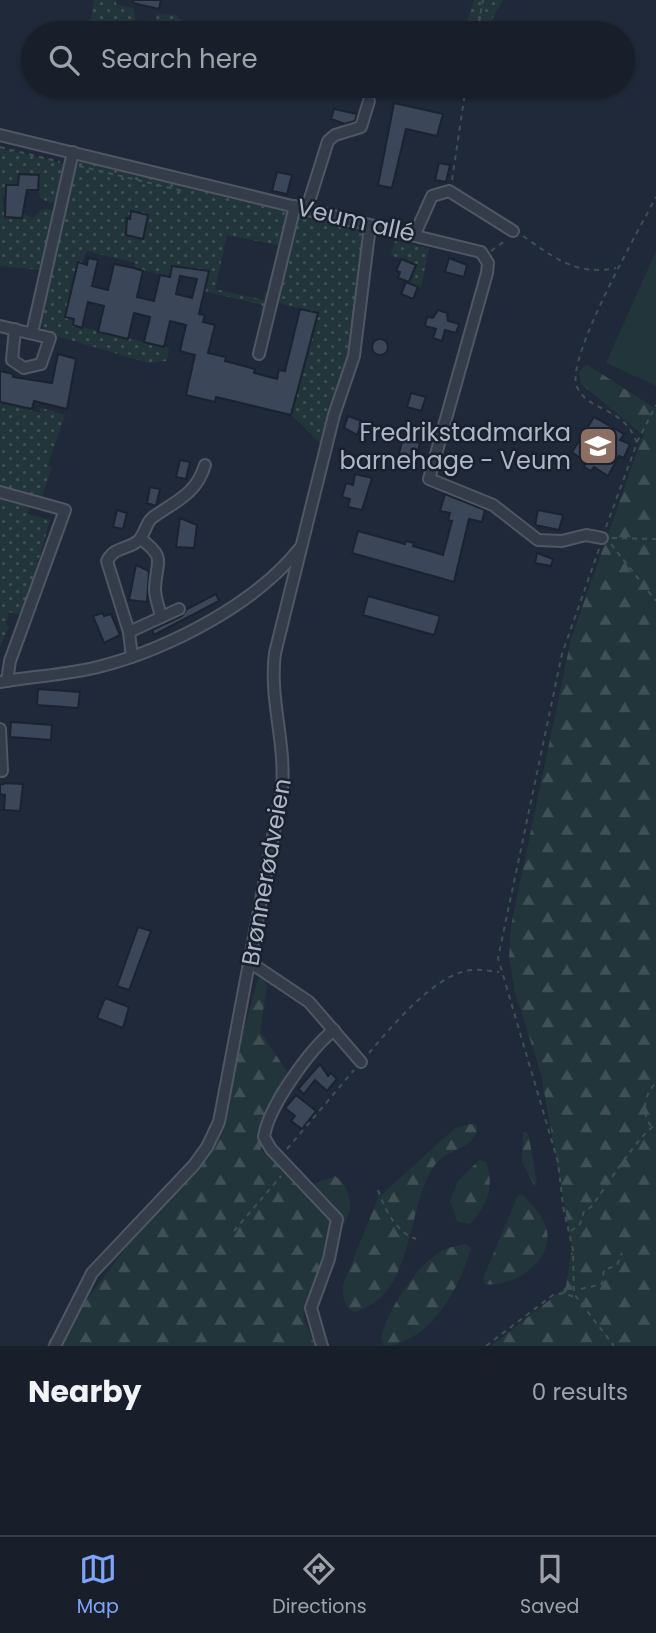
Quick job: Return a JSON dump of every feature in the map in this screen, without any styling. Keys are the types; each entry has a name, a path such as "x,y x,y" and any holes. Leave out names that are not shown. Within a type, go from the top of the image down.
{"street":[{"path":"259,355 301,207 328,141 335,135 360,127 369,101"},
{"name":"Veum allé","path":"0,135 370,226 472,248 485,257"},
{"path":"32,333 73,152"},
{"path":"415,234 432,196 449,191 516,235"},
{"name":"Brønnerødveien","path":"55,1346 92,1273 194,1165 214,1137 223,1109 284,771 273,670 334,415 354,356 370,226"},
{"path":"485,257 486,274 429,479 493,505 538,540 562,541 586,535 602,538"},
{"path":"0,326 15,329 32,333 50,338 41,364 24,368 12,360 15,329"},
{"path":"132,657 129,632 107,561 111,553 141,539 152,518 171,508 197,485 205,466"},
{"path":"0,492 65,510 3,681 89,669 132,657 173,639 264,585 301,547"},
{"path":"141,539 155,549 159,557 155,593 161,617"},
{"path":"129,632 179,609"},
{"path":"0,729 2,771"},
{"path":"251,963 309,1002 361,1062"},
{"path":"322,1346 311,1308 329,1259 337,1219 279,1158 265,1139 268,1123 309,1055 334,1030"}],"path":[{"path":"479,21 483,0"},
{"path":"449,191 464,98"},
{"path":"0,147 70,164"},
{"path":"637,443 629,425 583,394 576,386 575,377 585,341 618,267 656,197"},
{"path":"485,257 516,235 568,266 591,271 618,267"},
{"path":"614,1346 575,1298 570,1231 553,1141 500,972 498,950 562,654 637,443 656,405"},
{"path":"602,538 656,539"},
{"path":"602,538 615,547 656,601"},
{"path":"279,1158 410,1009 453,975 470,970 500,972"},
{"path":"652,1127 646,1117 645,1102 656,1083"},
{"path":"570,1231 580,1224 582,1214 599,1198 645,1132 656,1125"},
{"path":"234,1231 288,1167"},
{"path":"378,1190 385,1209 402,1231 416,1239"},
{"path":"581,1289 602,1284 604,1270 617,1265 622,1253"},
{"path":"486,1346 546,1299 572,1286"},
{"path":"562,1293 575,1298"}],"green space":[{"path":"94,0 117,0 116,4 133,8 136,21 90,21"},
{"path":"474,0 503,0 491,21 467,21"},
{"path":"157,14 176,15 181,21 156,21"},
{"path":"0,148 65,164 62,201 50,203 40,198 39,175 19,174 18,185 2,198 5,217 22,218 23,214 33,218 42,209 51,209 54,214 41,270 0,266"},
{"path":"84,160 286,209 287,220 281,246 227,235 215,289 264,300 265,292 268,294 265,312 260,313 262,305 204,291 209,271 172,266 170,277 153,273 153,270 150,272 134,268 135,263 87,251 82,263 78,263 65,317 74,319 73,325 169,348 167,361 149,363 46,333 39,318 76,164"},
{"path":"303,212 362,230 354,342 342,384 334,397 322,445 291,415 297,374 303,375 318,313 275,302 297,216"},
{"path":"395,241 429,248 421,288 402,279 414,265 391,255"},
{"path":"656,251 656,386 606,363"},
{"path":"586,364 656,409 656,1346 491,1346 566,1287 572,1247 541,1074 515,992 509,959 511,926 571,639 643,435 581,384 579,373"},
{"path":"0,402 41,413 39,407 65,415 48,465 52,467 41,499 0,491"},
{"path":"0,496 31,504 28,514 50,520 23,616 9,612 6,625 9,626 0,647"},
{"path":"258,979 264,979 267,986 260,1031 290,1076 264,1116 261,1150 304,1188 335,1176 345,1187 349,1200 350,1211 303,1317 315,1346 46,1346 67,1311 81,1307 132,1240 209,1157"},
{"path":"477,1125 477,1133 473,1139 439,1160 425,1184 399,1270 389,1288 374,1303 354,1312 350,1310 344,1297 343,1285 378,1198 455,1128"},
{"path":"523,1132 529,1137 537,1183 534,1185 522,1162"},
{"path":"479,1160 486,1162 489,1171 488,1195 470,1224 458,1222 450,1201 458,1181"},
{"path":"518,1195 523,1195 530,1202 545,1226 547,1242 543,1253 537,1263 517,1278 484,1284 484,1276"},
{"path":"465,1244 471,1248 466,1264 441,1311 415,1335 400,1343 384,1346 381,1340 389,1316 413,1277 433,1256 443,1250"}],"building":[{"path":"133,0 161,0 159,9 133,3"},
{"path":"394,103 443,114 437,136 406,129 392,188 378,185"},
{"path":"334,109 357,114 355,121 345,124 331,119"},
{"path":"439,163 450,165 446,182 435,180"},
{"path":"277,172 292,175 287,194 272,191"},
{"path":"19,174 39,175 38,190 27,190 22,218 5,217 6,185 18,185"},
{"path":"131,211 148,215 143,239 126,235 127,218 130,219"},
{"path":"88,258 98,260 92,286 108,290 114,264 143,271 137,297 154,301 160,275 170,277 172,266 209,271 199,314 205,315 203,322 215,325 208,353 226,357 225,361 255,369 254,373 277,379 279,370 285,371 300,309 318,313 291,415 216,397 215,402 186,395 195,355 180,351 186,325 170,321 164,347 144,342 150,317 134,313 128,339 98,332 104,306 88,302 82,328 73,325 74,319 65,317 78,262 87,265","holes":["180,276 197,279 192,298 176,294"]},
{"path":"449,258 467,265 464,277 445,272"},
{"path":"401,259 416,265 409,282 398,278 400,272 396,271"},
{"path":"406,282 418,287 413,299 401,294"},
{"path":"438,310 447,313 448,321 459,324 456,333 445,330 442,341 433,338 436,329 425,326 427,317 433,318"},
{"path":"377,339 383,339 388,347 386,353 377,355 372,350 372,344"},
{"path":"58,354 76,359 67,409 34,401 32,409 0,402 0,371 13,374 13,377 52,383"},
{"path":"411,393 426,397 421,411 407,407"},
{"path":"348,416 362,421 357,435 344,428"},
{"path":"594,417 624,434 620,440 630,444 624,458 619,456 608,476 594,467 591,471 584,467 586,463 572,452"},
{"path":"403,438 420,443 415,463 397,461"},
{"path":"180,460 190,462 186,479 176,477"},
{"path":"355,474 372,478 362,510 348,507 350,499 342,497 346,483 353,485"},
{"path":"150,487 160,489 156,506 147,503"},
{"path":"445,494 485,510 482,522 469,519 454,582 352,553 358,531 405,544 406,541 414,543 413,546 443,555 452,521 448,520 450,513 440,511"},
{"path":"117,510 127,513 123,529 113,527"},
{"path":"538,510 563,515 559,530 535,525"},
{"path":"180,518 197,525 194,548 176,547"},
{"path":"537,553 553,559 551,566 535,563"},
{"path":"136,565 149,571 147,602 129,600"},
{"path":"216,594 219,601 154,635 152,630 182,616 187,609"},
{"path":"368,596 440,616 434,635 363,615"},
{"path":"103,613 104,616 111,614 120,635 104,643 93,616"},
{"path":"38,689 80,692 78,708 37,705"},
{"path":"11,722 52,725 51,740 10,737"},
{"path":"23,784 20,811 4,810 5,795 0,794 0,785"},
{"path":"138,927 151,931 129,990 117,986"},
{"path":"105,998 129,1007 123,1028 97,1018"},
{"path":"320,1064 328,1076 331,1073 337,1079 327,1091 315,1080 304,1094 298,1089"},
{"path":"296,1095 316,1111 302,1129 291,1121 295,1116 285,1108"}],"place":[{"name":"Fredrikstadmarka barnehage - Veum","path":"598,446"}]}
